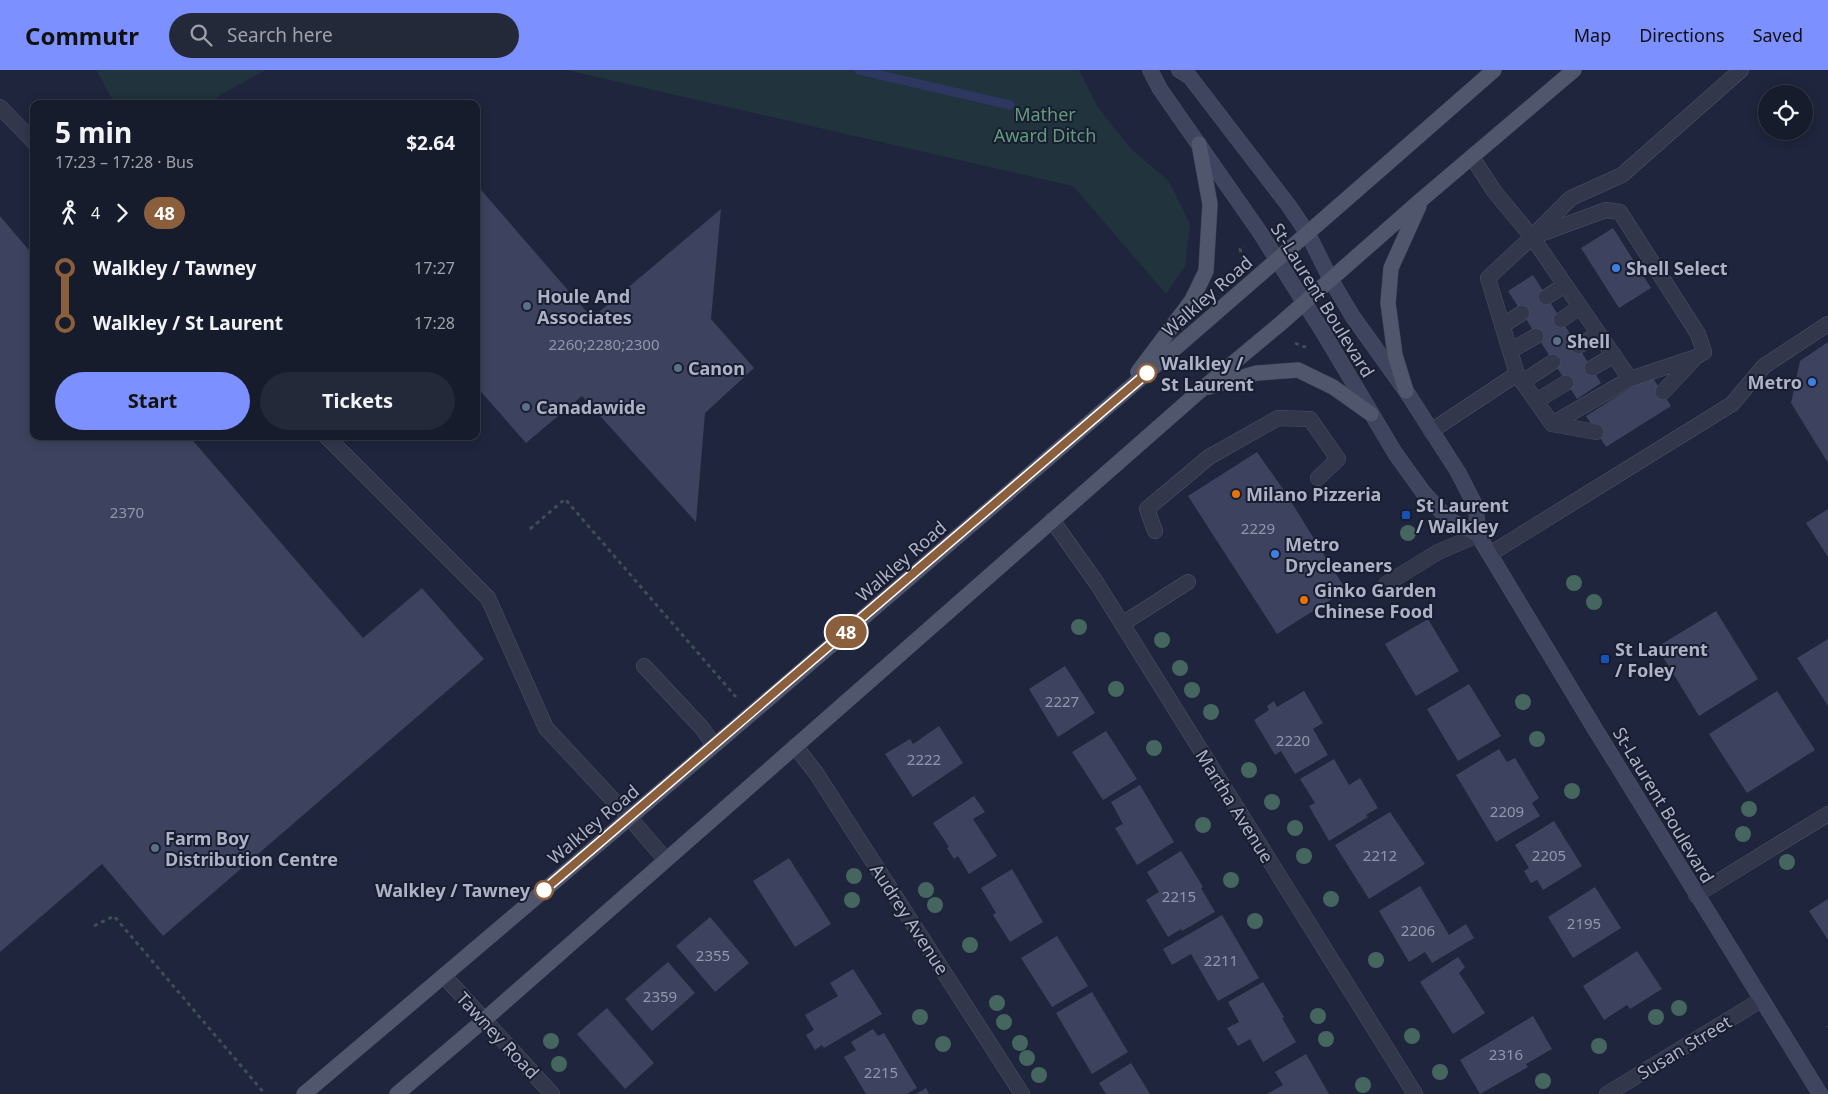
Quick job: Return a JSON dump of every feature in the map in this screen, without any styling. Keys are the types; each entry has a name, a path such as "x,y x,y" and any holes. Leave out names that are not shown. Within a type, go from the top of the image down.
{"main road":[{"name":"Walkley Road","path":"304,1094 629,818 1277,261 1494,70"},
{"path":"397,1094 484,1020 1202,389 1305,303 1421,200 1574,70"},
{"path":"1122,394 1192,300 1206,271 1210,204 1199,144"},
{"path":"1406,391 1396,355 1388,304 1391,268 1421,200"},
{"path":"1202,389 1257,373 1298,370 1333,387 1371,414"}],"street":[{"name":"St-Laurent Boulevard","path":"1150,70 1160,89 1260,231 1395,453 1424,492 1448,519 1478,535"},
{"name":"St-Laurent Boulevard","path":"1179,70 1190,77 1289,206 1308,234 1331,280 1353,317 1406,391 1458,472 1476,507 1478,535 1696,895 1820,1094"},
{"path":"1596,432 1552,424 1519,378 1488,278 1571,198 1622,175 1742,70"},
{"path":"0,107 30,138"},
{"path":"1472,157 1494,191 1532,237 1630,379"},
{"path":"1532,237 1606,210 1620,212 1698,334 1704,352 1663,392"},
{"path":"1546,297 1565,285"},
{"path":"1561,320 1580,307"},
{"path":"1502,326 1522,313"},
{"path":"1490,554 1732,404 1764,366 1828,324"},
{"path":"1578,346 1599,334"},
{"path":"1510,351 1536,336"},
{"path":"1592,368 1614,356"},
{"path":"1552,424 1630,379 1696,358"},
{"path":"1431,431 1519,378 1553,362"},
{"path":"1536,401 1566,383"},
{"path":"1155,531 1147,509 1209,457 1278,418 1310,418 1338,459 1318,478"},
{"path":"330,440 488,598 546,728 665,860"},
{"name":"Martha Avenue","path":"1052,520 1096,582 1415,1094"},
{"path":"1386,584 1438,552 1478,535"},
{"path":"1122,624 1188,582"},
{"path":"644,666 702,728 714,745"},
{"name":"Audrey Avenue","path":"794,746 816,773 1022,1094"},
{"path":"1696,895 1828,814"},
{"name":"Tawney Road","path":"444,976 552,1094"},
{"name":"Susan Street","path":"1607,1094 1761,1000"}],"path":[{"path":"1232,247 1240,250"},
{"path":"530,529 565,499 737,697"},
{"path":"94,926 114,916 265,1094"}],"green space":[{"path":"96,70 266,70 220,95 216,100 113,100"},
{"name":"Mather Award Ditch","path":"566,70 1079,70 1097,106 1131,149 1169,181 1190,224 1185,266 1166,294 1073,186"}],"building":[{"path":"480,189 592,318 721,209 711,319 754,368 705,413 696,522 582,396 526,443 480,391"},
{"path":"0,216 30,251 30,440 192,440 363,638 422,588 484,659 163,936 102,864 0,952"},
{"name":"Shell Select","path":"1613,228 1651,288 1619,308 1581,248"},
{"name":"Shell","path":"1533,275 1601,383 1577,399 1508,291"},
{"name":"Metro","path":"1828,342 1828,463 1791,403 1800,361"},
{"path":"1651,375 1671,406 1606,447 1586,416"},
{"path":"1257,452 1285,492 1346,590 1277,634 1188,496"},
{"path":"1828,509 1828,557 1806,523"},
{"path":"1716,611 1758,679 1699,716 1657,647"},
{"path":"1428,619 1459,671 1416,696 1385,644"},
{"path":"1828,639 1828,706 1797,658"},
{"path":"1065,666 1095,713 1058,737 1029,689"},
{"path":"1469,684 1501,736 1458,761 1427,709"},
{"path":"1304,691 1323,723 1313,729 1328,755 1295,774 1281,751 1275,755 1254,720 1269,710 1267,706 1274,701 1277,707"},
{"path":"1777,691 1815,750 1747,793 1709,734"},
{"path":"939,726 963,763 913,797 885,754 910,739 913,744"},
{"path":"1106,731 1137,779 1103,800 1072,752"},
{"path":"1499,749 1507,762 1515,758 1539,798 1532,803 1540,816 1496,842 1456,775"},
{"path":"1334,759 1349,785 1360,778 1378,808 1366,815 1368,817 1329,841 1309,806 1315,803 1300,779"},
{"path":"1140,785 1174,842 1137,865 1115,828 1123,824 1111,802"},
{"path":"974,796 985,812 973,819 997,856 969,874 958,856 954,859 947,848 949,847 933,823"},
{"path":"1390,812 1425,864 1369,899 1335,845"},
{"path":"1554,821 1582,866 1543,890 1537,880 1531,883 1524,871 1529,868 1515,845"},
{"path":"1181,851 1203,887 1201,888 1215,912 1168,937 1146,900 1159,892 1147,872"},
{"path":"789,858 831,924 795,947 753,881"},
{"path":"1012,869 1043,922 1010,942 993,915 996,913 981,888"},
{"path":"1420,886 1449,935 1466,924 1474,938 1432,963 1425,952 1409,962 1379,911"},
{"path":"1595,887 1621,928 1573,958 1548,917"},
{"path":"1828,899 1828,940 1809,911"},
{"path":"1222,915 1259,978 1218,1001 1191,954 1172,965 1163,949"},
{"path":"710,917 749,963 715,992 676,946"},
{"path":"1057,936 1088,986 1052,1007 1021,958"},
{"path":"1637,951 1662,989 1630,1009 1627,1005 1604,1020 1583,986"},
{"path":"1458,957 1465,967 1459,973 1485,1013 1453,1034 1420,982"},
{"path":"668,962 695,993 652,1031 625,999"},
{"path":"853,969 882,1014 824,1048 822,1045 815,1050 806,1035 814,1030 805,1015 838,996 830,983"},
{"path":"1263,982 1284,1017 1282,1018 1296,1042 1263,1062 1250,1039 1238,1046 1227,1028 1239,1022 1228,1002"},
{"path":"1092,992 1128,1052 1092,1074 1056,1013"},
{"path":"607,1008 654,1063 625,1089 577,1034"},
{"path":"1533,1016 1552,1049 1526,1064 1528,1067 1480,1094 1460,1060"},
{"path":"873,1029 878,1036 884,1033 917,1088 907,1094 866,1094 844,1057 856,1050 851,1042"},
{"path":"1306,1054 1329,1094 1267,1094 1283,1085 1275,1072"},
{"path":"1131,1063 1150,1094 1106,1094 1099,1083"},
{"path":"926,1088 929,1094 916,1094"}],"waterway":[{"path":"859,70 1010,105"}],"bus line":[{"name":"48","path":"544,890 1147,373"}],"place":[{"name":"Shell Select","path":"1616,268"},
{"name":"Houle And Associates","path":"527,306"},
{"name":"Shell","path":"1557,341"},
{"name":"Canon","path":"678,368"},
{"name":"Walkley / St Laurent","path":"1147,373"},
{"name":"Metro","path":"1812,382"},
{"name":"Canadawide","path":"526,407"},
{"name":"Milano Pizzeria","path":"1236,494"},
{"name":"St Laurent / Walkley","path":"1406,515"},
{"name":"Metro Drycleaners","path":"1275,554"},
{"name":"Ginko Garden Chinese Food","path":"1304,600"},
{"name":"St Laurent / Foley","path":"1605,659"},
{"name":"Farm Boy Distribution Centre","path":"155,848"},
{"name":"Walkley / Tawney","path":"544,890"}]}
